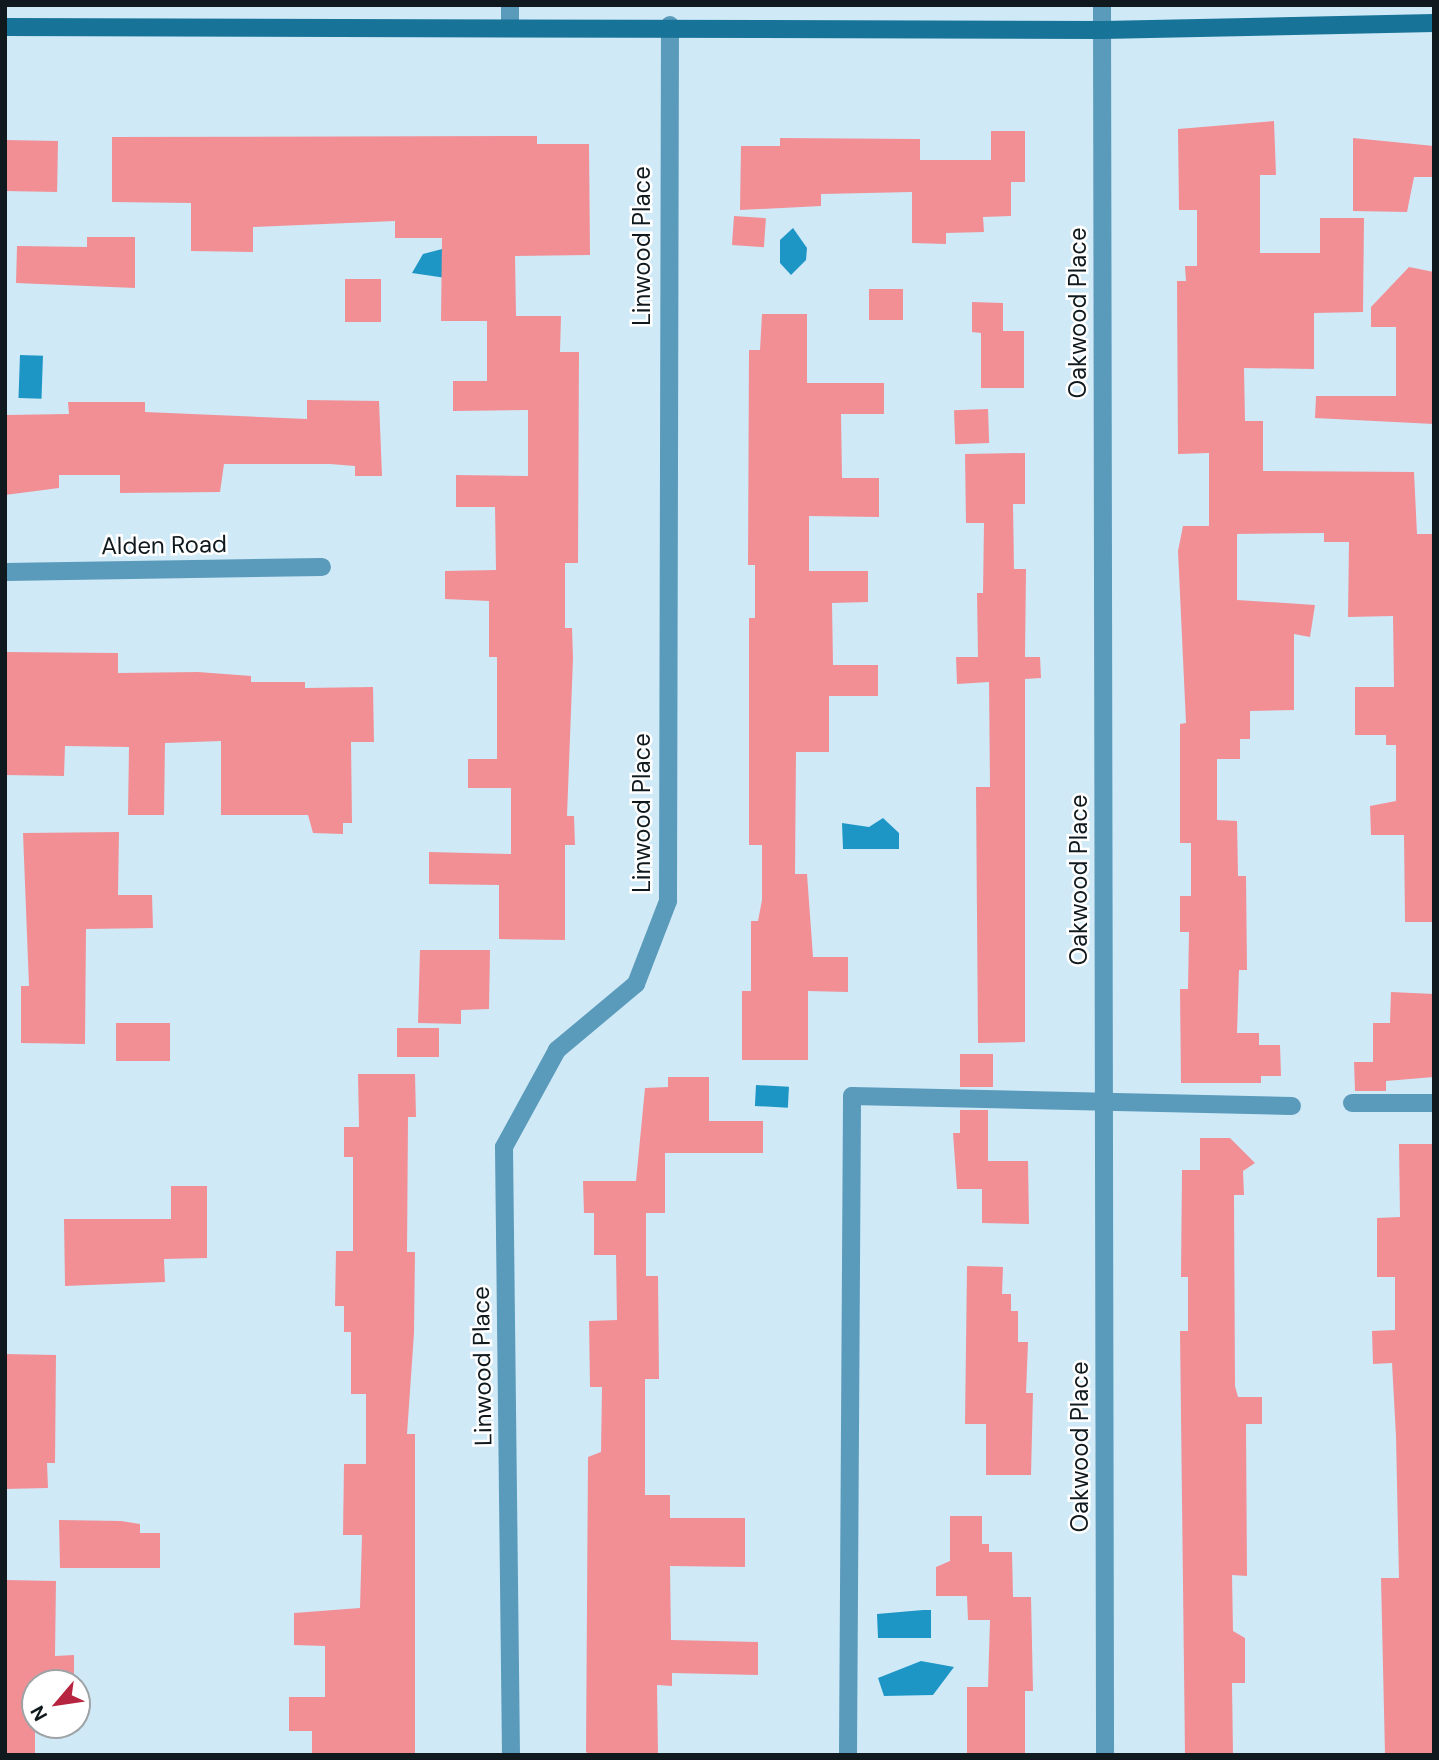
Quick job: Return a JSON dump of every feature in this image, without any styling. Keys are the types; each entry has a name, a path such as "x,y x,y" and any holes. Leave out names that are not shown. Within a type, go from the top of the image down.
{"main road":[{"path":"5,27 670,25 1102,30 1434,23"}],"street":[{"path":"510,5 510,26"},
{"name":"Oakwood Place","path":"1102,5 1105,1755"},
{"name":"Linwood Place","path":"511,1755 504,1147 557,1050 636,984 668,901 670,25"},
{"name":"Alden Road","path":"5,572 323,567"},
{"path":"848,1755 852,1096 1292,1106"},
{"path":"1352,1102 1434,1103"}],"water":[{"path":"793,228 807,248 806,260 791,275 780,263 780,240"},
{"path":"446,248 446,278 412,273 423,254"},
{"path":"20,355 43,356 41,399 18,398"},
{"path":"883,818 899,833 899,849 843,849 842,823 869,827"},
{"path":"756,1085 789,1087 788,1108 755,1106"},
{"path":"931,1610 931,1638 878,1638 877,1614"},
{"path":"921,1661 954,1667 933,1695 884,1696 878,1678"}],"building":[{"path":"1274,121 1276,175 1260,175 1260,253 1320,253 1320,218 1364,218 1363,312 1314,313 1314,369 1244,368 1245,421 1263,421 1263,471 1414,472 1417,534 1434,534 1434,922 1405,922 1404,835 1371,835 1370,806 1396,801 1396,745 1386,745 1386,735 1355,735 1355,687 1394,687 1393,616 1348,617 1349,542 1324,542 1324,533 1237,534 1237,600 1315,605 1310,637 1294,634 1294,710 1250,711 1250,739 1240,739 1240,759 1217,759 1217,820 1237,821 1238,876 1246,876 1247,970 1239,970 1237,1033 1259,1033 1259,1045 1280,1045 1281,1076 1261,1076 1261,1083 1181,1083 1180,989 1188,989 1189,932 1180,932 1180,896 1191,896 1191,843 1180,843 1180,724 1186,723 1178,551 1183,526 1209,526 1209,453 1178,454 1177,281 1186,281 1185,266 1197,266 1197,210 1179,210 1178,129"},
{"path":"991,131 1025,131 1025,182 1011,182 1011,216 983,217 984,232 946,233 946,244 912,243 912,192 821,194 821,206 740,210 741,146 780,146 780,138 920,139 920,160 991,160"},
{"path":"537,136 537,144 589,144 590,255 515,256 516,316 561,316 560,352 579,352 578,563 565,563 565,628 572,628 573,658 567,816 574,816 575,845 565,845 565,940 499,939 499,885 429,884 429,852 511,854 511,788 468,788 468,759 497,759 497,657 489,657 489,601 445,599 445,571 496,570 495,507 456,507 456,475 528,476 528,410 453,411 453,381 487,381 487,321 441,321 442,238 395,238 395,221 253,227 253,252 191,251 191,203 112,202 112,137"},
{"path":"1353,138 1434,146 1434,177 1414,177 1407,212 1353,211"},
{"path":"5,140 58,141 57,192 5,191"},
{"path":"734,216 766,218 764,247 732,245"},
{"path":"87,237 135,237 135,288 16,283 17,246 87,247"},
{"path":"1409,267 1434,272 1434,424 1315,418 1316,396 1396,396 1396,327 1371,327 1371,307"},
{"path":"345,279 381,279 381,322 345,322"},
{"path":"869,289 903,289 903,320 869,320"},
{"path":"972,302 1003,303 1003,331 1024,331 1024,388 981,388 981,333 972,332"},
{"path":"762,314 807,314 807,383 884,383 884,414 841,414 842,478 879,478 879,517 809,516 809,571 868,571 868,602 832,603 833,665 878,665 878,696 829,696 829,752 796,752 795,874 807,874 813,957 848,957 848,992 808,991 808,1060 742,1060 742,991 751,991 751,921 758,921 762,900 762,845 749,845 749,618 755,618 755,565 748,565 749,350 760,350"},
{"path":"307,400 379,401 382,476 355,476 355,466 330,464 224,464 220,492 120,493 120,475 59,475 59,488 5,495 5,415 69,414 68,402 145,402 145,412 307,419"},
{"path":"988,409 989,443 955,444 954,410"},
{"path":"1025,453 1025,504 1013,504 1014,569 1026,569 1025,657 1040,657 1041,678 1025,679 1025,1042 978,1043 976,787 990,787 989,682 957,684 956,657 978,657 977,593 983,593 984,523 966,523 965,454"},
{"path":"5,652 118,653 118,673 198,672 251,676 251,682 305,682 305,688 373,687 374,742 351,742 352,823 343,823 343,834 313,833 308,815 221,815 221,741 165,743 164,815 128,815 129,747 65,746 64,776 5,775"},
{"path":"119,832 118,895 152,895 153,928 86,929 85,1044 21,1043 21,986 29,986 23,833"},
{"path":"420,950 490,950 489,1009 461,1010 461,1024 418,1023"},
{"path":"1391,992 1434,994 1434,1077 1386,1081 1386,1091 1355,1091 1354,1062 1373,1062 1373,1023 1390,1023"},
{"path":"116,1023 170,1023 170,1061 116,1061"},
{"path":"397,1028 439,1028 439,1057 397,1057"},
{"path":"960,1054 993,1054 993,1087 960,1087"},
{"path":"358,1074 415,1074 416,1117 408,1117 407,1252 415,1252 414,1333 407,1434 415,1434 415,1755 312,1755 312,1731 289,1731 289,1697 325,1697 325,1646 294,1645 294,1613 360,1608 362,1535 343,1535 344,1464 366,1464 366,1394 351,1394 351,1332 344,1332 344,1306 335,1306 336,1251 353,1251 353,1157 344,1157 344,1127 359,1127"},
{"path":"668,1077 709,1077 709,1121 763,1121 763,1153 665,1153 665,1213 646,1213 646,1276 658,1276 659,1379 645,1379 645,1495 670,1495 670,1518 745,1518 745,1567 670,1566 671,1640 758,1642 758,1675 672,1673 672,1686 657,1685 658,1755 591,1755 586,1752 588,1457 601,1452 602,1387 590,1387 589,1321 617,1320 616,1255 594,1255 594,1213 584,1213 583,1181 636,1181 645,1088 668,1087"},
{"path":"960,1110 988,1110 988,1161 1028,1161 1029,1224 982,1223 982,1189 957,1189 953,1133 960,1133"},
{"path":"1200,1138 1230,1138 1255,1163 1243,1171 1244,1195 1234,1195 1235,1386 1238,1397 1262,1397 1262,1424 1246,1424 1247,1576 1232,1575 1233,1631 1245,1638 1245,1683 1232,1683 1233,1755 1185,1755 1180,1331 1188,1331 1188,1277 1181,1277 1182,1170 1200,1170"},
{"path":"1399,1144 1434,1144 1434,1755 1385,1755 1381,1578 1399,1578 1396,1436 1392,1363 1373,1364 1372,1331 1395,1330 1395,1277 1377,1277 1377,1218 1400,1217"},
{"path":"171,1186 207,1186 207,1258 164,1259 165,1282 65,1286 64,1219 171,1219"},
{"path":"967,1266 1003,1267 1002,1294 1011,1294 1011,1311 1018,1311 1018,1342 1028,1342 1026,1393 1033,1393 1031,1475 986,1475 986,1424 965,1424"},
{"path":"5,1354 56,1355 55,1463 47,1463 48,1488 5,1489"},
{"path":"950,1516 982,1516 982,1544 989,1544 989,1552 1012,1552 1013,1597 1031,1597 1033,1691 1025,1691 1025,1755 967,1755 967,1687 988,1687 990,1620 968,1620 967,1596 936,1596 936,1567 950,1561"},
{"path":"59,1520 121,1521 140,1524 140,1533 160,1533 160,1568 60,1568"},
{"path":"5,1580 56,1581 55,1656 74,1655 74,1669 21,1669 21,1739 35,1739 35,1755 5,1755"}]}
